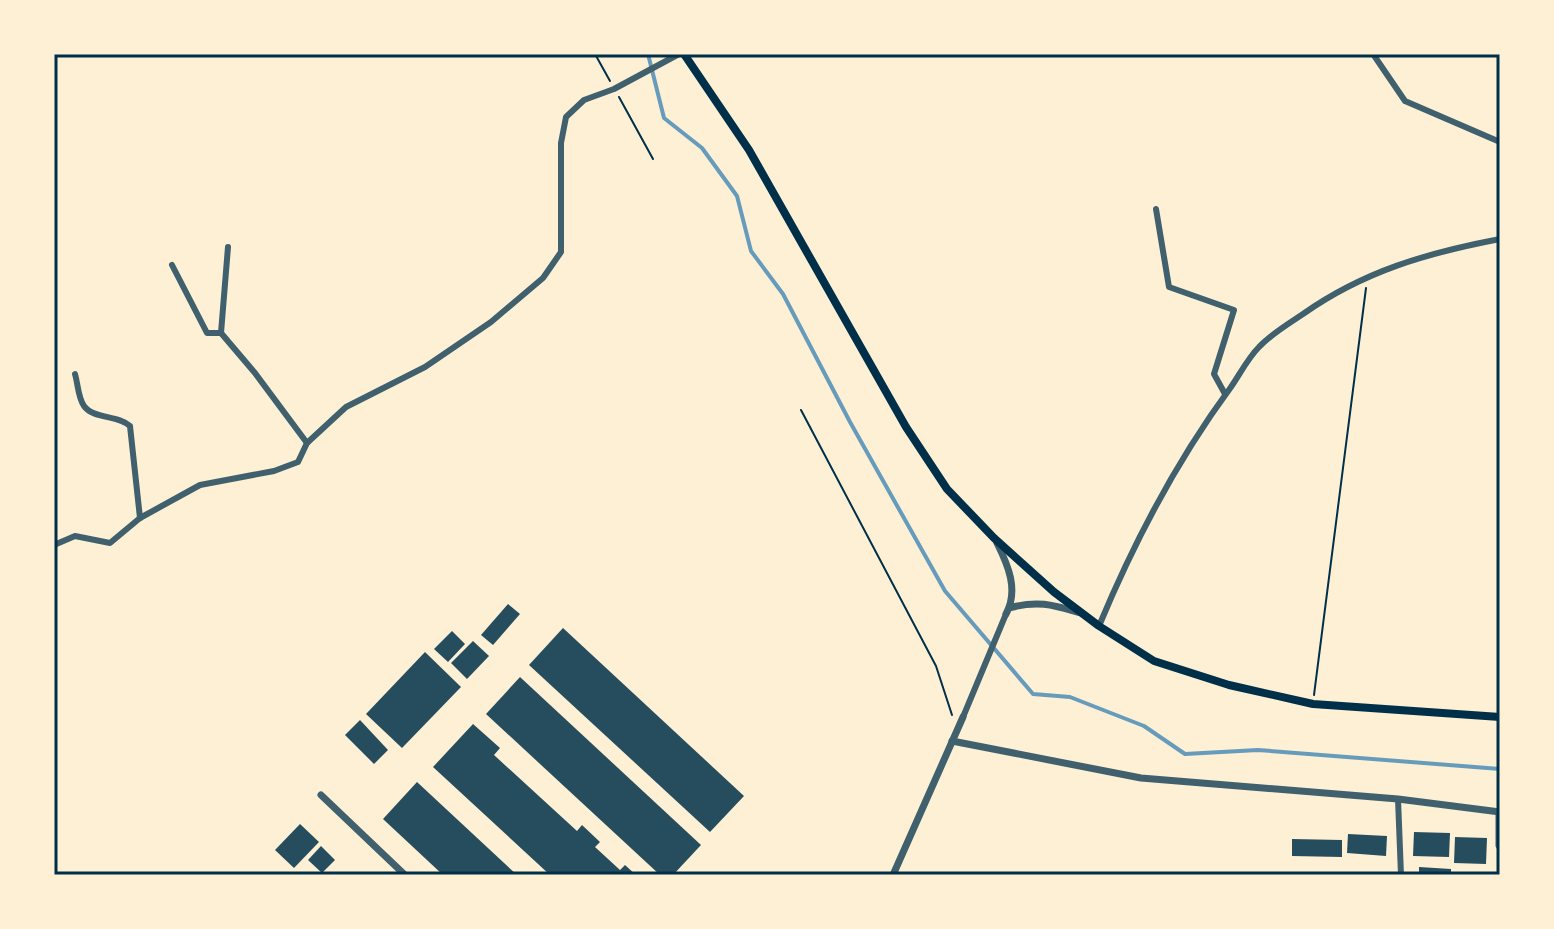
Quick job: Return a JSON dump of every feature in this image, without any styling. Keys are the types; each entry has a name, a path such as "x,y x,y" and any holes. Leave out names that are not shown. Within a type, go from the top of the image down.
{"main road":[{"path":"681,54 749,150 906,427 947,489 994,538 1054,592 1099,626 1154,661 1229,685 1313,704 1500,717"}],"street":[{"path":"54,545 75,536 110,543 140,518 200,485 274,471 298,462 307,443 346,407 425,367 491,322 543,278 561,252 561,143 566,117 584,100 614,89 681,54"},
{"path":"1373,54 1405,101 1500,142"},
{"path":"1156,209 1169,287 1234,310 1214,374 1225,394"},
{"path":"1099,626 1121,573 1172,478 1204,423 1259,347 1332,293 1367,276 1445,250 1500,239"},
{"path":"228,247 221,333 307,443"},
{"path":"172,265 207,333 221,333"},
{"path":"75,374 82,404 89,412 123,419 130,426 140,518"},
{"path":"893,875 1007,611 1010,569 994,538"},
{"path":"1007,611 1028,603 1048,604 1084,614"},
{"path":"952,741 1141,778 1398,799 1499,813"},
{"path":"321,795 405,875"},
{"path":"1398,799 1401,875"}],"lane":[{"path":"1499,813 1497,846 1500,851"}],"path":[{"path":"595,54 653,159"},
{"path":"1313,704 1367,276"},
{"path":"801,410 936,666 957,731"}],"building":[{"path":"508,604 520,614 493,645 481,635"},
{"path":"563,628 744,796 710,832 529,665"},
{"path":"452,631 465,644 448,662 434,649"},
{"path":"473,641 489,656 467,679 451,663"},
{"path":"425,652 461,687 402,748 366,714"},
{"path":"520,677 701,845 673,875 660,875 486,714"},
{"path":"360,720 388,750 374,764 345,735"},
{"path":"473,724 500,748 494,755 577,831 582,825 600,842 595,847 620,870 625,865 636,875 550,875 433,767"},
{"path":"417,782 517,875 443,875 383,819"},
{"path":"300,824 319,842 294,868 275,850"},
{"path":"1414,832 1450,833 1449,857 1413,856"},
{"path":"1348,834 1387,836 1386,856 1347,853"},
{"path":"1455,837 1487,838 1486,864 1454,863"},
{"path":"1292,839 1342,840 1342,857 1292,856"},
{"path":"321,846 335,860 322,873 308,860"},
{"path":"1419,867 1451,869 1451,875 1419,875"}],"waterway":[{"path":"648,54 664,118 702,148 737,196 751,251 783,294 850,422 945,591 1033,694 1070,697 1144,726 1185,754 1258,750 1500,769"}]}
